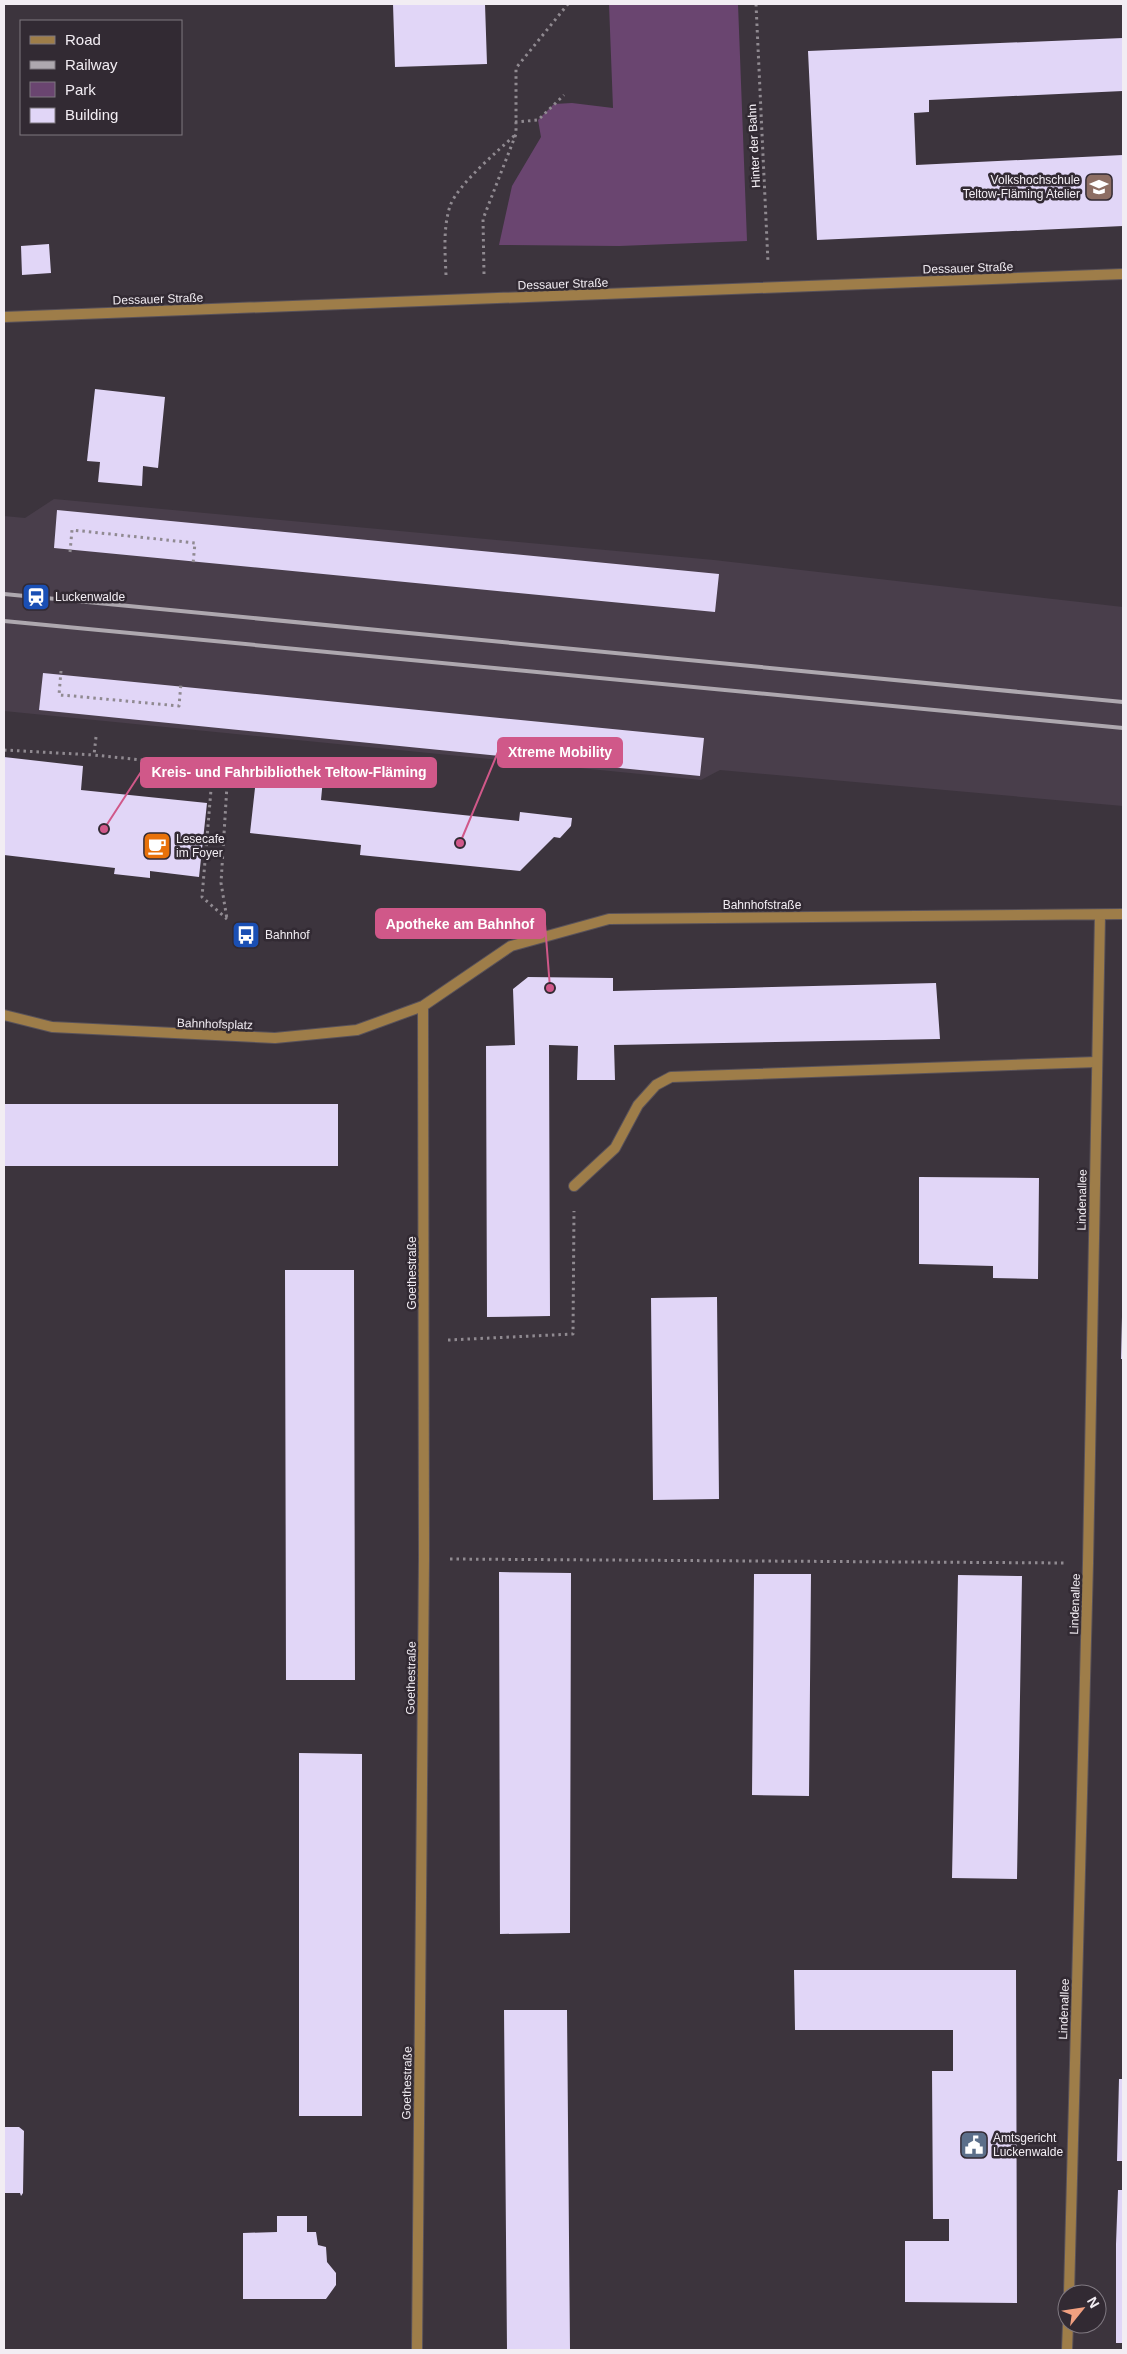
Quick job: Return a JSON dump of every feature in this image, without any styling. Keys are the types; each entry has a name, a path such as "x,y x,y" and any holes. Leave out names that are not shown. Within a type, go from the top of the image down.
{"street":[{"name":"Dessauer Straße","path":"4,317 1123,274"},
{"name":"Bahnhofstraße","path":"423,1006 511,946 609,919 1123,914"},
{"name":"Lindenallee","path":"1069,2284 1088,1563 1100,915"},
{"name":"Bahnhofsplatz","path":"4,1015 52,1027 276,1038 357,1030 423,1006"},
{"name":"Goethestraße","path":"417,2350 425,1341 423,1006"},
{"path":"574,1186 616,1148 638,1106 656,1085 671,1077 1098,1062"},
{"path":"1067,2350 1068,2334"}],"path":[{"path":"484,299 483,219 516,134 516,68 568,4"},
{"name":"Hinter der Bahn","path":"756,4 769,288"},
{"path":"515,122 538,120 564,95"},
{"path":"448,301 444,235 451,205 472,175 516,134"},
{"path":"70,552 72,530 195,543 193,564"},
{"path":"62,672 59,695 179,706 181,683"},
{"path":"94,755 96,737"},
{"path":"4,750 94,755 214,766 228,768 221,883 227,919 202,897 214,766"},
{"path":"425,1341 573,1334 574,1186"},
{"path":"424,1558 1088,1563"}],"shaded area":[{"path":"54,499 714,560 1123,607 1123,806 720,770 701,780 4,711 4,516 25,518"}],"green space":[{"path":"609,4 738,4 747,241 619,246 499,245 512,186 541,137 538,120 554,104 572,103 613,108"}],"building":[{"path":"393,4 485,4 487,64 395,67"},
{"path":"1123,38 1123,91 929,100 929,112 914,113 916,165 1123,155 1123,226 817,240 808,51"},
{"path":"49,244 51,273 22,275 21,246"},
{"path":"95,389 165,397 158,468 143,466 142,486 98,482 100,462 87,461"},
{"path":"57,510 719,574 715,612 54,548"},
{"path":"43,673 704,738 700,776 39,710"},
{"path":"4,757 83,766 81,790 207,803 199,877 150,871 150,878 114,874 115,868 4,855"},
{"path":"258,761 324,768 321,800 519,821 520,812 572,818 571,826 560,838 554,837 520,871 360,855 361,845 250,833"},
{"path":"528,977 613,978 613,991 936,983 940,1039 614,1045 615,1080 577,1080 578,1046 549,1045 550,1316 487,1317 486,1046 515,1045 513,989"},
{"path":"4,1104 338,1104 338,1166 4,1166"},
{"path":"919,1177 1039,1178 1038,1279 993,1278 993,1266 919,1264"},
{"path":"285,1270 354,1270 355,1680 286,1680"},
{"path":"717,1297 719,1499 653,1500 651,1298"},
{"path":"1122,1317 1123,1359 1121,1359"},
{"path":"499,1572 571,1573 570,1933 500,1934"},
{"path":"754,1574 811,1574 809,1796 752,1795"},
{"path":"958,1575 1022,1576 1017,1879 952,1878"},
{"path":"299,1753 362,1754 362,2116 299,2116"},
{"name":"Amtsgericht Luckenwalde","path":"794,1970 1016,1970 1017,2303 905,2302 905,2241 949,2241 949,2219 933,2219 932,2071 953,2071 953,2030 795,2030"},
{"path":"504,2010 567,2010 570,2350 507,2350"},
{"path":"1119,2079 1123,2079 1123,2161 1117,2161"},
{"path":"4,2127 19,2127 24,2131 23,2193 21,2196 20,2193 4,2193"},
{"path":"1118,2190 1123,2190 1123,2343 1116,2343"},
{"path":"277,2216 307,2216 307,2232 316,2232 318,2245 326,2247 327,2262 336,2273 336,2285 326,2299 243,2299 243,2233 277,2232"}],"railway":[{"path":"4,594 1123,702"},
{"path":"4,621 1123,728"}],"place":[{"name":"Volkshochschule Teltow-Fläming Atelier","path":"1099,187"},
{"name":"Luckenwalde","path":"36,597"},
{"name":"Kreis- und Fahrbibliothek Teltow-Fläming","path":"104,829"},
{"name":"Xtreme Mobility","path":"460,843"},
{"name":"Lesecafe im Foyer","path":"157,846"},
{"name":"Bahnhof","path":"246,935"},
{"name":"Apotheke am Bahnhof","path":"550,988"},
{"name":"Amtsgericht Luckenwalde","path":"974,2145"}]}
